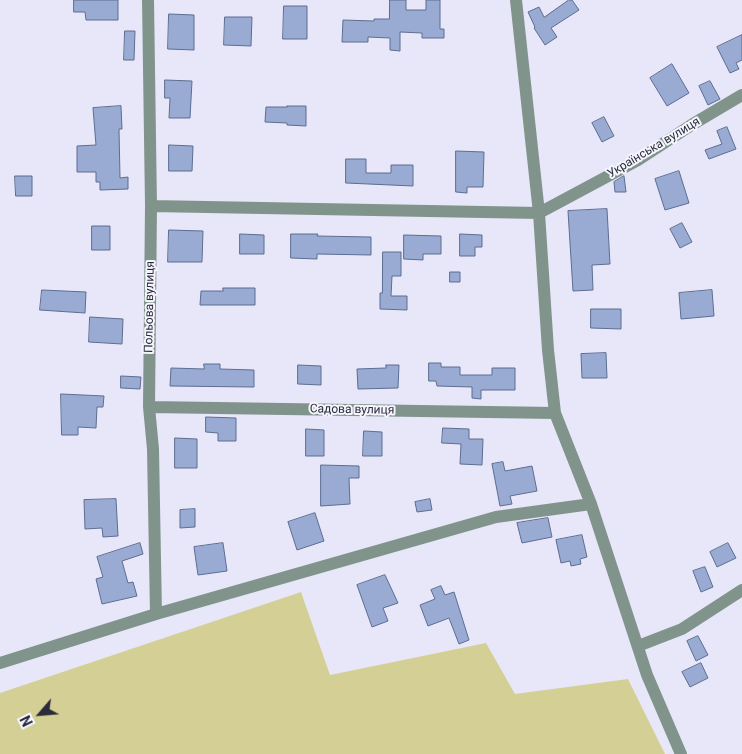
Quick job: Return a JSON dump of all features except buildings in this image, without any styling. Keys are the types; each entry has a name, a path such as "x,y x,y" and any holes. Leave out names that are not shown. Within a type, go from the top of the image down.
{"street":[{"name":"Польова вулиця","path":"148,0 151,206 149,407 153,449 156,614"},
{"path":"516,0 538,213 548,350 555,413 591,504 647,675 680,754"},
{"name":"Українська вулиця","path":"538,213 638,160 742,95"},
{"path":"151,206 538,213"},
{"name":"Садова вулиця","path":"149,407 555,413"},
{"path":"0,663 156,614 496,517 591,504"},
{"path":"638,646 682,629 742,590"}],"shaded area":[{"path":"301,592 330,675 486,643 515,694 628,679 665,754 0,754 0,693"}]}
